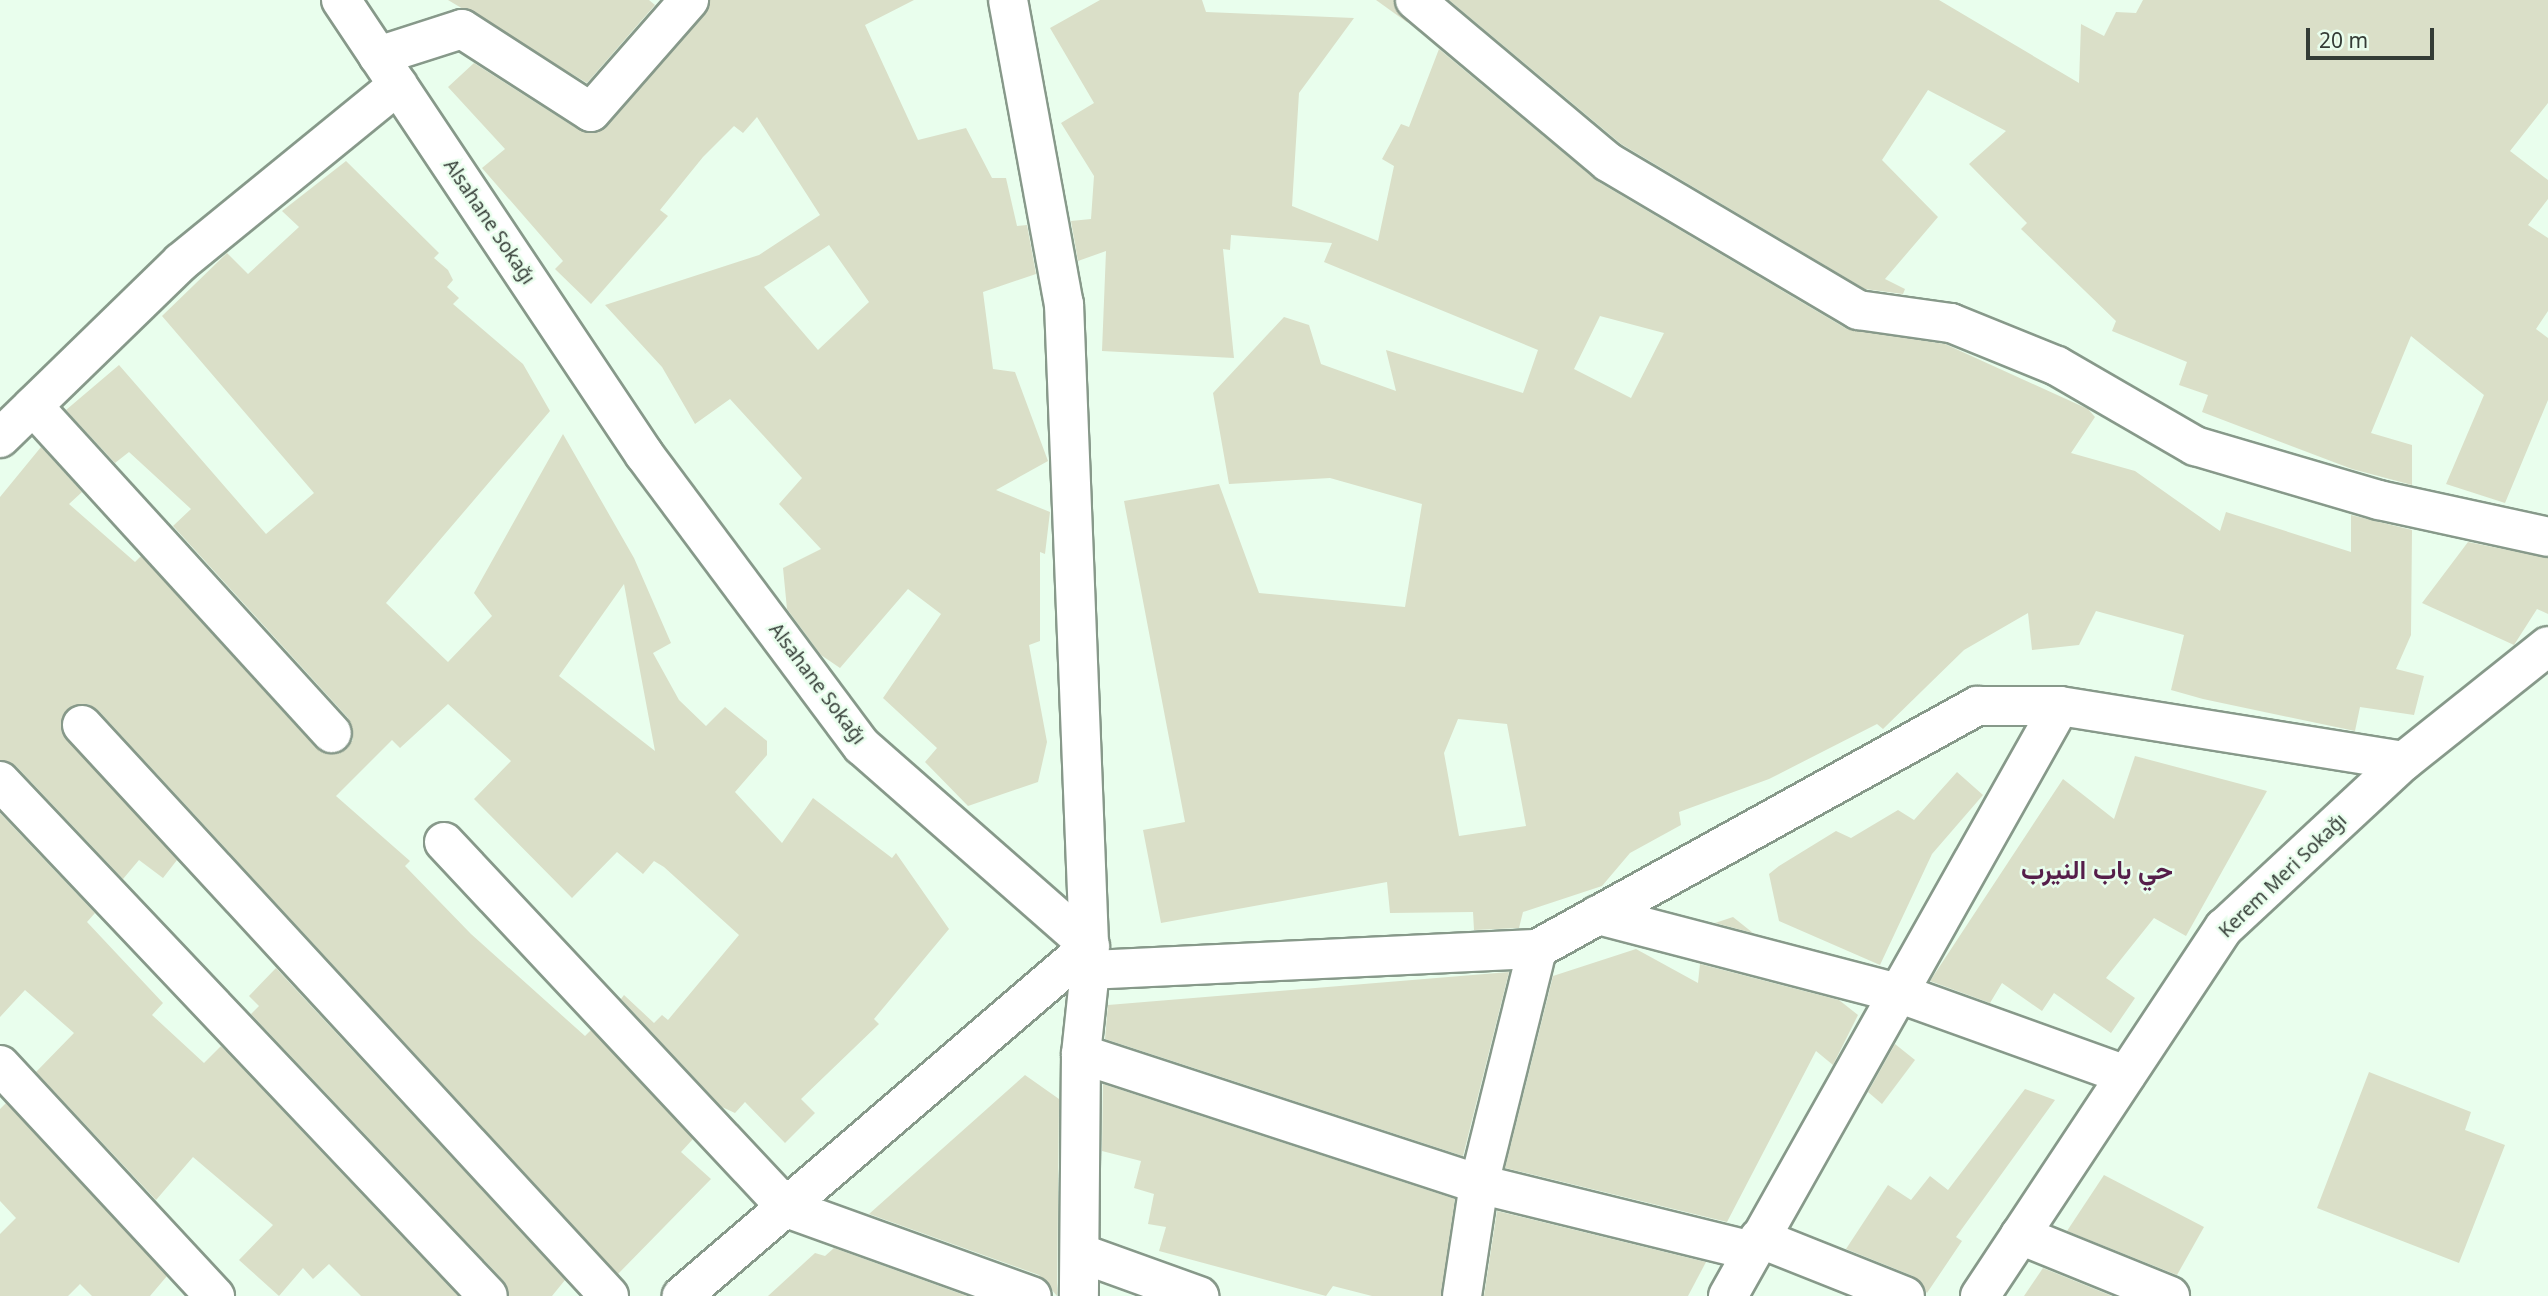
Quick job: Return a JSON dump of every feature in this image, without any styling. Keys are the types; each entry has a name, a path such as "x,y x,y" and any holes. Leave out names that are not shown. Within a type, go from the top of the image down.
{"street":[{"name":"Alsahane Sokağı","path":"341,0 644,454 862,746 1090,958"},
{"path":"0,438 181,262 388,71 462,29 591,112 688,0"},
{"path":"1008,0 1064,304 1090,958 1081,1054 1079,1296"},
{"path":"1430,5 1608,162 1858,310 1951,323 2045,361 2195,446 2379,500 2548,537"},
{"path":"33,406 332,733"},
{"name":"Kerem Meri Sokağı","path":"1980,1296 2224,928 2404,761 2548,646"},
{"path":"682,1296 1090,958 1537,949 1977,706 2060,706 2404,761"},
{"path":"1727,1296 2060,706"},
{"path":"82,725 609,1296"},
{"path":"0,781 488,1296"},
{"path":"444,842 787,1208 1032,1296"},
{"path":"1598,915 1898,993 2126,1075"},
{"path":"1462,1296 1479,1184 1537,949"},
{"path":"1081,1054 1479,1184 1755,1245 1905,1296"},
{"path":"0,1065 215,1296"},
{"path":"2020,1235 2170,1296"},
{"path":"1080,1253 1199,1296"}],"building":[{"path":"448,0 649,0 655,5 587,83"},
{"path":"710,0 914,0 865,25 918,140 966,128 992,178 1006,178 1017,226 1027,225 1036,274 983,292 993,369 1015,372 1048,461 996,490 1050,512 1045,554 1040,552 1040,641 1029,645 1047,742 1038,782 968,806 925,762 937,748 883,698 941,614 908,589 840,668 821,655 787,609 783,568 821,549 779,504 802,478 730,399 695,424 662,367 605,305 759,255 820,215 757,117 743,133 734,126 703,157 660,210 668,216 591,304 555,269 563,261 482,168 505,149 448,87 474,63 579,130 598,132 705,14","holes":["829,245 869,302 818,350 764,287"]},
{"path":"1100,0 1202,0 1206,12 1354,18 1299,93 1292,206 1378,241 1394,166 1382,159 1401,124 1409,127 1439,49 1597,181 1847,329 1945,344 2088,409 2095,417 2071,453 2135,471 2220,531 2226,512 2351,552 2351,515 2412,530 2411,635 2396,669 2424,676 2414,715 2360,707 2355,731 2203,699 2171,690 2184,635 2096,611 2079,645 2032,650 2028,613 1964,650 1883,729 1877,724 1769,779 1679,812 1681,825 1630,853 1602,886 1523,912 1519,928 1474,930 1473,912 1390,913 1387,882 1161,923 1143,830 1185,822 1124,501 1219,484 1259,593 1405,607 1422,504 1330,478 1229,484 1213,393 1284,317 1309,325 1321,364 1396,391 1386,350 1523,393 1538,350 1324,262 1332,243 1231,235 1230,250 1223,249 1234,358 1102,351 1106,251 1078,261 1071,221 1091,219 1094,176 1061,123 1094,103 1050,28","holes":["1600,316 1664,333 1631,398 1574,369","1458,719 1507,724 1526,826 1459,836 1444,753"]},
{"path":"1376,0 1394,0 1408,23"},
{"path":"1449,0 1939,0 2079,83 2081,24 2104,36 2116,12 2136,13 2143,0 2548,0 2548,103 2510,151 2548,180 2548,199 2528,225 2548,238 2548,311 2536,329 2548,338 2548,400 2505,503 2446,484 2484,395 2411,336 2371,433 2412,445 2412,485 2352,469 2202,412 2208,395 2179,385 2187,362 2112,331 2116,321 2021,229 2027,223 1969,164 2006,131 1928,90 1882,160 1938,217 1885,279 1905,289 1903,294 1865,289 1621,144"},
{"path":"346,161 439,253 434,258 448,270 453,280 447,287 459,298 453,304 523,364 550,411 386,603 448,662 492,616 474,593 563,434 634,558 671,643 653,653 679,700 706,726 725,707 767,741 767,755 735,792 782,843 813,798 892,858 896,853 949,929 874,1019 879,1024 801,1099 815,1113 785,1143 745,1102 735,1113 722,1107 621,999 624,995 654,1023 662,1015 668,1020 739,935 664,867 654,861 643,874 617,852 572,898 474,799 511,761 448,704 400,748 392,740 336,796 410,861 405,866 471,934 585,1036 591,1030 693,1139 681,1152 711,1179 618,1274 98,710 88,704 68,709 61,730 177,860 163,878 139,860 123,879 16,766 0,760 0,497 41,447 82,492 69,504 135,562 141,556 316,748 336,754 353,740 348,718 173,526 191,509 129,452 115,463 66,410 119,365 266,534 314,493 162,316 227,253 248,274 299,227 282,211","holes":["624,584 655,751 559,676"]},
{"path":"2468,542 2548,558 2548,614 2537,609 2514,645 2422,603"},
{"path":"2135,756 2267,791 2186,936 2154,918 2106,978 2135,998 2111,1033 2054,993 2042,1011 2002,983 1990,1003 1930,981 2063,779 2114,819"},
{"path":"1957,772 1983,795 1932,854 1880,965 1779,921 1769,874 1836,831 1851,838 1898,810 1914,820"},
{"path":"0,813 95,913 87,922 163,1003 152,1015 204,1063 221,1046 458,1296 361,1296 329,1264 313,1279 303,1268 279,1296 239,1260 273,1225 193,1157 156,1200 36,1072 74,1033 25,990 0,1017"},
{"path":"1733,917 1753,933 1715,923"},
{"path":"1636,949 1698,983 1700,964 1839,1000 1858,1015 1833,1065 1816,1051 1727,1222 1505,1168 1553,976"},
{"path":"276,968 565,1280 552,1296 509,1296 504,1281 251,1014 259,1006 249,996"},
{"path":"1509,972 1463,1156 1105,1039 1108,1005"},
{"path":"1895,1044 1915,1060 1882,1104 1868,1092"},
{"path":"2369,1072 2471,1112 2465,1130 2505,1145 2459,1263 2317,1208"},
{"path":"1025,1075 1059,1099 1057,1296 1039,1275 869,1214"},
{"path":"1103,1084 1455,1199 1441,1296 1372,1296 1333,1286 1326,1296 1159,1251 1166,1227 1148,1224 1154,1194 1134,1188 1141,1161 1102,1151"},
{"path":"2025,1089 2055,1100 1956,1237 1962,1241 1927,1293 1913,1276 1846,1249 1888,1185 1911,1200 1930,1176 1948,1190"},
{"path":"6,1103 167,1276 150,1296 92,1296 80,1284 68,1296 0,1296 0,1234 16,1218 0,1201 0,1109"},
{"path":"2104,1175 2204,1227 2177,1275 2067,1231"},
{"path":"1497,1211 1706,1262 1688,1296 1484,1296"},
{"path":"834,1248 967,1296 768,1296 815,1253 825,1256"},
{"path":"2043,1268 2112,1296 2024,1296"}],"district":[{"name":"حي باب النيرب","path":"2097,870"}]}
